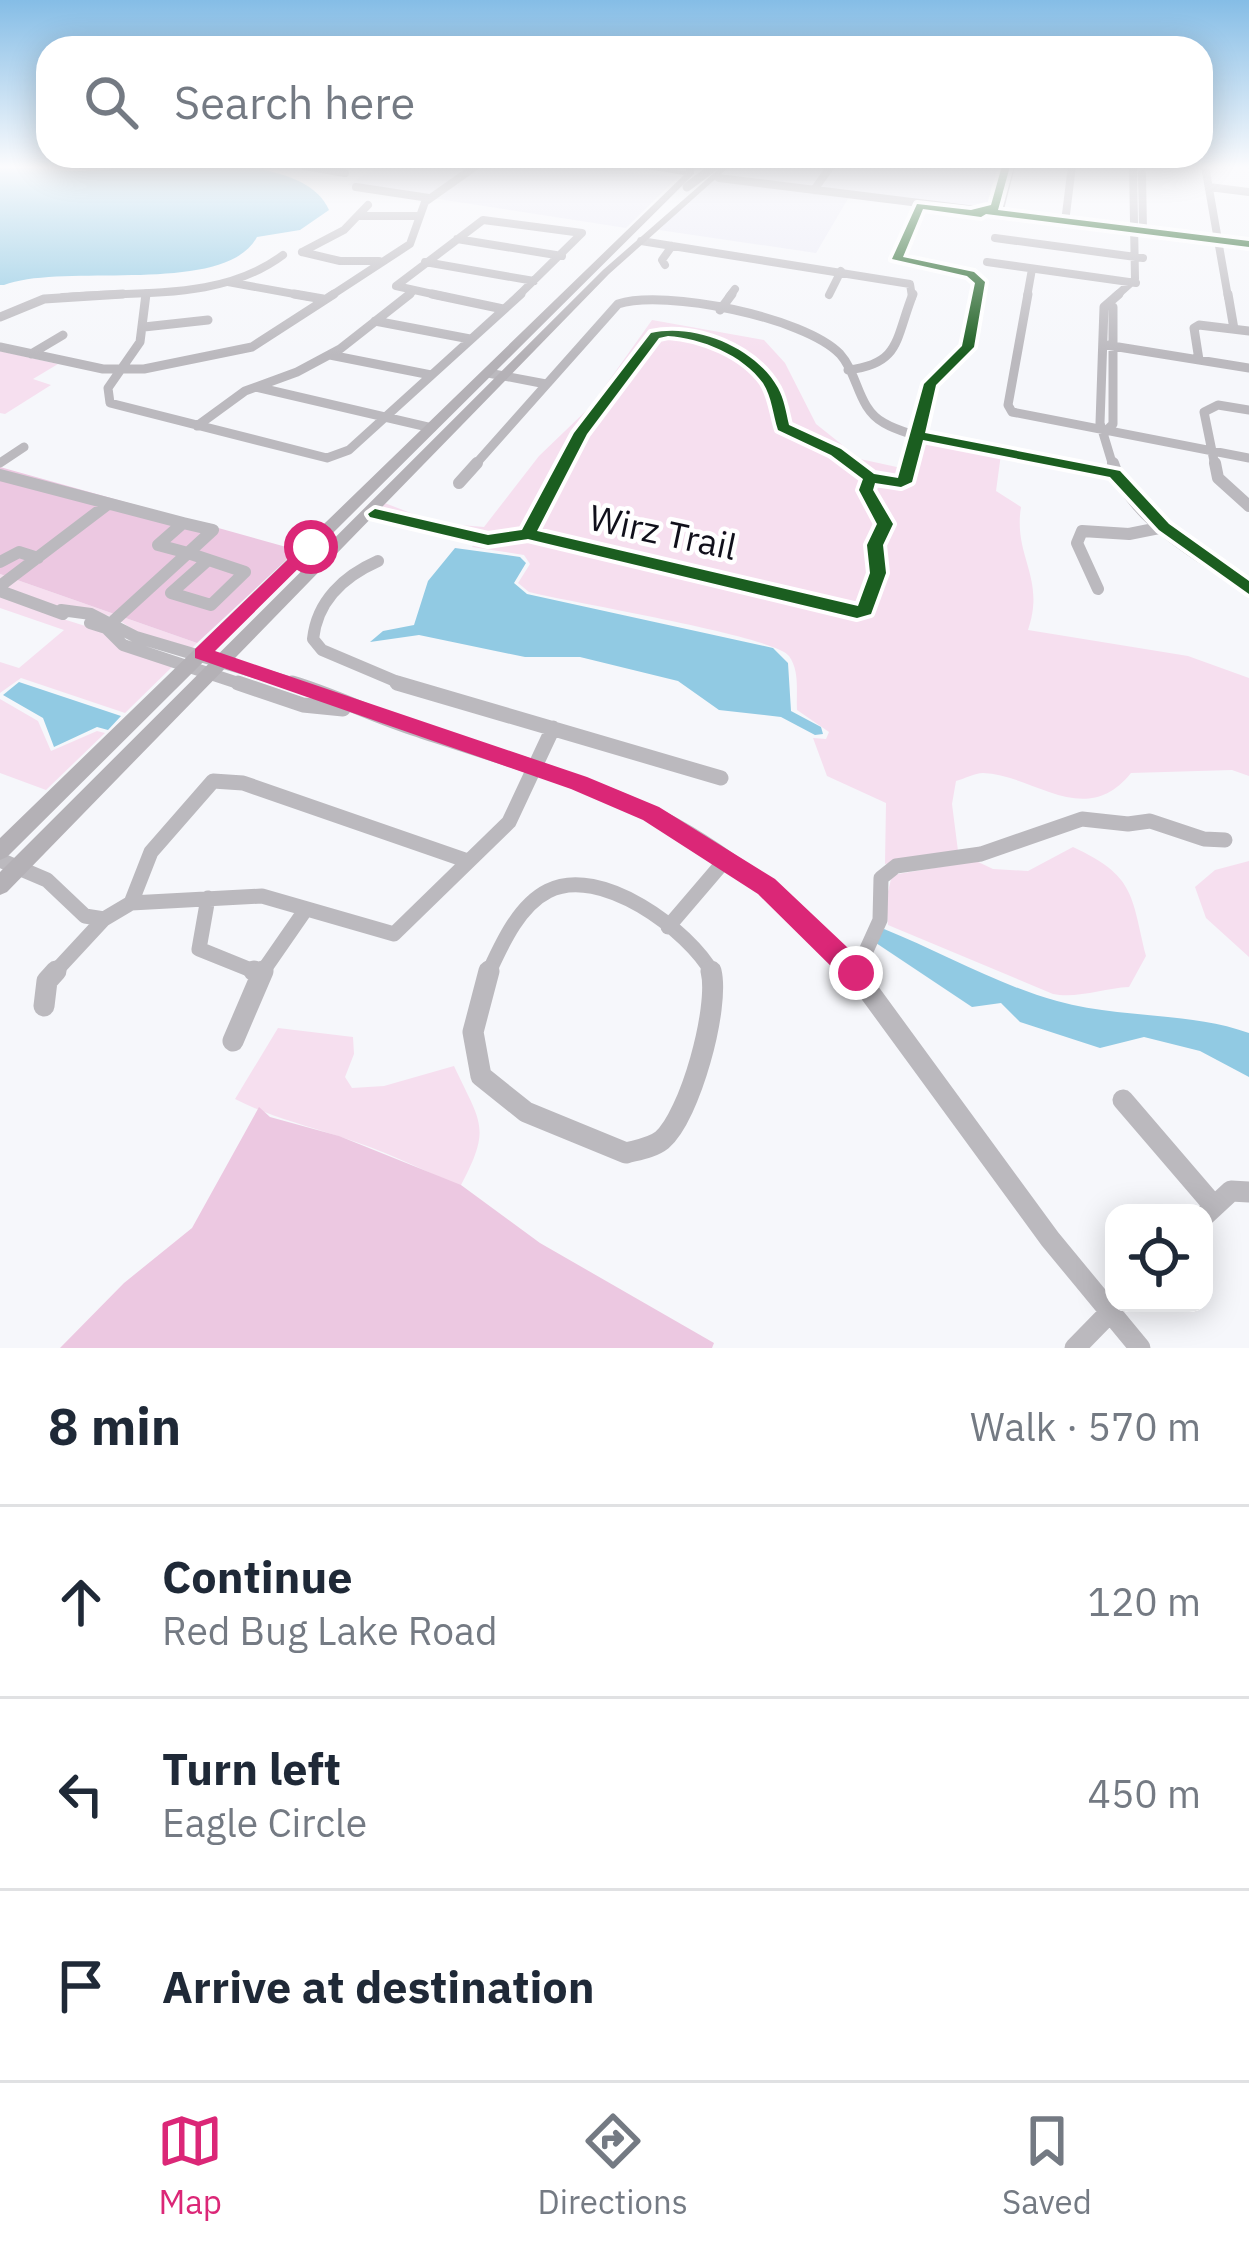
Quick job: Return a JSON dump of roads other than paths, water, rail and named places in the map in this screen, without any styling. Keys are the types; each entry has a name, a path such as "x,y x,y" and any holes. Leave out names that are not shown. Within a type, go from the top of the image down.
{"main road":[{"path":"0,886 7,859 390,489 632,229"},
{"path":"561,301 641,229"},
{"path":"206,663 432,428 655,229"},
{"path":"390,489 391,481 432,439 432,428"}],"street":[{"path":"340,229 302,252 320,259 380,261"},
{"path":"0,347 121,369 166,368 234,354 281,332 415,237 416,229"},
{"path":"473,229 398,283 400,290 503,309"},
{"path":"146,294 144,327 135,352 106,393 110,403 327,458 349,450 582,233 555,229"},
{"path":"1122,229 1249,244"},
{"path":"1218,229 1234,328"},
{"path":"1139,231 1137,284 1114,303 1108,345 1112,424 1106,431 1106,448 1115,474 1164,527 1249,589"},
{"path":"995,238 1139,257"},
{"path":"457,239 562,256"},
{"path":"641,241 904,281 914,292 887,360 878,367 848,370"},
{"path":"665,265 662,260 672,246"},
{"path":"0,317 43,299 146,294 224,281 263,268 283,255"},
{"path":"425,262 534,281"},
{"path":"987,262 1137,284"},
{"path":"1032,269 1008,405 1012,412 1249,458"},
{"path":"829,295 841,271"},
{"path":"329,278 351,281"},
{"path":"224,281 323,299"},
{"path":"720,310 735,289"},
{"path":"197,426 254,387 330,355 412,292"},
{"path":"459,483 624,300 645,298 785,325 838,352 862,407 887,426 1115,474"},
{"path":"144,327 208,320"},
{"path":"375,321 470,339"},
{"path":"1199,360 1194,328 1203,324 1249,331"},
{"path":"31,354 63,335"},
{"path":"1108,345 1249,368"},
{"path":"330,355 431,375"},
{"path":"496,374 546,385"},
{"path":"254,387 432,428"},
{"path":"1249,410 1205,407 1209,451 1218,478 1249,506"},
{"path":"0,463 24,447"},
{"path":"0,475 213,530 109,624"},
{"path":"0,589 108,504"},
{"path":"183,523 158,545 245,572 211,605 171,593 207,561"},
{"path":"1098,589 1077,543 1082,531 1129,534 1164,527"},
{"path":"0,562 19,553 38,558"},
{"path":"378,561 356,570 319,610 313,639 322,650 399,684 721,778"},
{"path":"0,589 109,624 123,645 206,663 303,705 355,710 536,770 651,813 727,858 803,918 856,973 1038,1223 1105,1297"},
{"path":"44,1006 47,981 104,919 131,903 262,896 394,934 509,821 553,728"},
{"path":"131,903 134,879 148,855 213,781 244,783 465,860"},
{"path":"856,973 880,920 881,878 896,866 981,854 1082,819 1128,824 1150,821 1204,839 1225,840"},
{"path":"668,927 727,858"},
{"path":"7,859 62,888 85,916 104,919"},
{"path":"598,884 668,927 711,968 717,990 676,1120 660,1142 626,1153 521,1108 497,1094 480,1075 470,1036 476,1003 519,916 546,890 598,884"},
{"path":"208,898 199,949 261,974"},
{"path":"233,1041 261,974 306,909"},
{"path":"1123,1100 1204,1204"},
{"path":"1213,1207 1231,1191 1249,1192"},
{"path":"1075,1348 1109,1312"},
{"path":"1117,1312 1140,1348"}],"water":[{"path":"0,229 302,229 257,237 239,255 212,267 0,285"},
{"path":"455,548 520,557 526,563 514,583 527,594 773,648 788,663 791,711 821,727 823,734 815,735 781,717 719,710 678,681 580,657 525,657 419,635 370,642 383,631 414,625 428,581"},
{"path":"19,682 121,716 108,730 97,727 54,747 43,718 3,695"},
{"path":"884,929 1057,1001 1202,1021 1249,1033 1249,1077 1200,1051 1144,1037 1100,1048 1020,1022 1001,1003 972,1007 873,941"}]}
